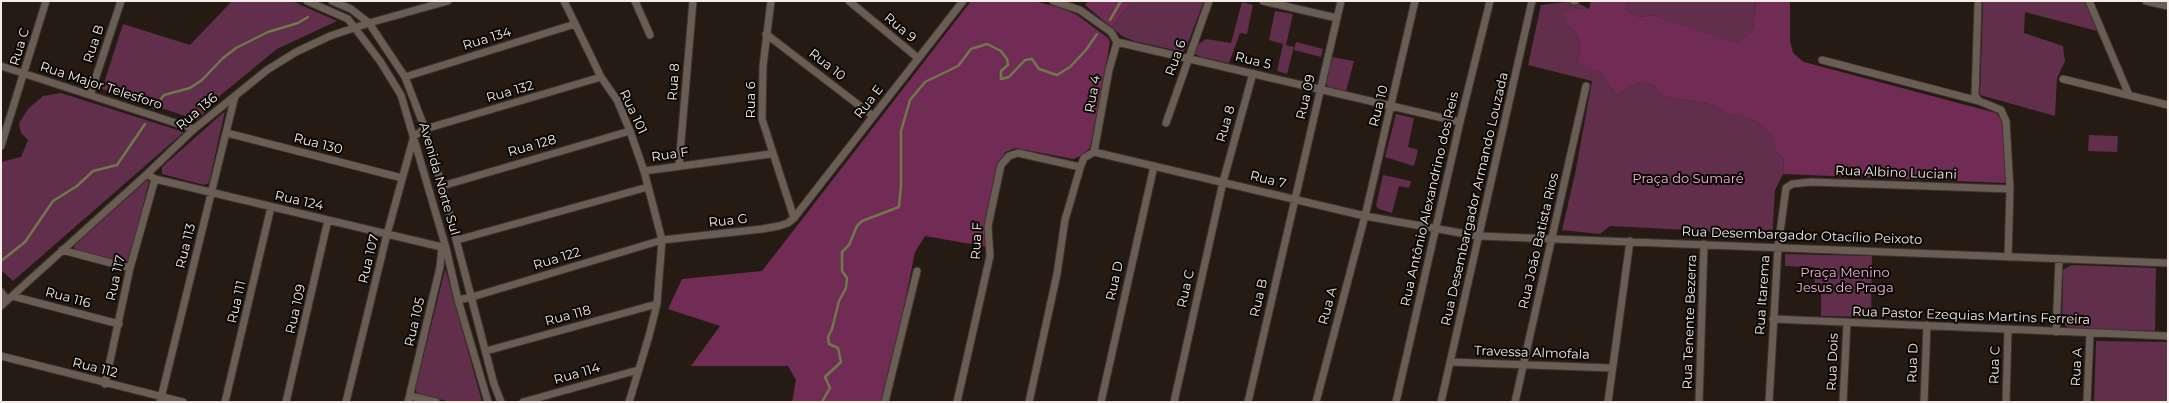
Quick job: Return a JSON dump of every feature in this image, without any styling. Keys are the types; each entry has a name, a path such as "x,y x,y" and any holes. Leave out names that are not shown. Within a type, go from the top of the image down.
{"street":[{"name":"Rua C","path":"1,146 25,73 46,1"},
{"name":"Rua B","path":"90,95 121,1"},
{"name":"Avenida Norte Sul","path":"307,1 348,19 380,61 401,95 414,136 458,300 488,402"},
{"name":"Avenida Norte Sul","path":"332,1 351,9 369,23 405,77 425,129 458,240 486,351 501,402"},
{"name":"Rua 136","path":"1,306 147,174 194,129 267,70 313,43 355,27 448,1"},
{"name":"Rua 101","path":"564,1 601,77 617,100 630,131 644,171 662,240 657,304 650,336 629,402"},
{"path":"635,1 650,35"},
{"name":"Rua 8","path":"679,165 693,1"},
{"name":"Rua 6","path":"771,1 766,34 761,109 762,119 771,154 794,218"},
{"name":"Rua 9","path":"849,1 918,58"},
{"path":"1053,1 1080,10 1111,32 1117,42"},
{"name":"Rua 6","path":"1166,123 1209,1"},
{"path":"1263,1 1337,18"},
{"name":"Rua 09","path":"1294,199 1342,1"},
{"name":"Rua 10","path":"1365,216 1392,106 1415,1"},
{"name":"Rua Antônio Alexandrino dos Reis","path":"1396,402 1460,122 1490,1"},
{"name":"Rua Desembargador Armando Louzada","path":"1441,402 1532,1"},
{"path":"2089,1 2129,95"},
{"path":"2146,1 2168,6"},
{"name":"Rua E","path":"794,218 962,2"},
{"path":"1978,4 1975,93 1979,101"},
{"name":"Rua 134","path":"405,77 575,24"},
{"name":"Rua 10","path":"766,34 874,116"},
{"name":"Rua 5","path":"1117,42 1460,122"},
{"name":"Rua 4","path":"1094,152 1109,70 1117,42"},
{"path":"1822,60 1979,101 1997,108 2003,114 2006,121 2010,188 2008,256"},
{"name":"Rua Major Telesforo","path":"1,66 194,129"},
{"name":"Rua 8","path":"1223,182 1253,73"},
{"name":"Rua 132","path":"425,129 601,77"},
{"path":"2063,79 2168,106"},
{"name":"Rua João Batista Rios","path":"1515,402 1586,86"},
{"name":"Rua 113","path":"161,399 235,96"},
{"path":"414,136 425,129"},
{"name":"Rua 128","path":"442,186 630,131"},
{"name":"Rua 130","path":"227,133 402,178"},
{"name":"Rua 107","path":"346,402 387,234 414,136"},
{"path":"1029,402 1057,274 1065,220 1080,167 1084,158 1094,152"},
{"name":"Rua 7","path":"1094,152 1365,216 1436,230"},
{"name":"Rua F","path":"957,402 990,256 988,226 1001,165 1009,156 1018,153 1080,167"},
{"name":"Rua F","path":"644,171 679,165 771,154"},
{"name":"Rua D","path":"1102,402 1154,166"},
{"name":"Rua 124","path":"147,174 155,179 444,248"},
{"name":"Rua 117","path":"105,384 130,268 155,179"},
{"name":"Rua C","path":"1174,402 1223,182"},
{"name":"Rua Albino Luciani","path":"1785,190 1792,184 1811,182 2010,188"},
{"path":"458,240 648,187"},
{"name":"Rua Itarema","path":"1769,402 1778,247 1785,190"},
{"name":"Rua B","path":"1248,402 1294,199"},
{"name":"Rua 111","path":"225,402 271,207"},
{"path":"435,216 449,213"},
{"name":"Rua A","path":"1316,402 1365,216"},
{"name":"Rua G","path":"662,240 774,227 794,218"},
{"name":"Rua 109","path":"286,402 328,220"},
{"name":"Rua Desembargador Otacílio Peixoto","path":"1436,230 1478,236 2008,256 2059,260 2168,263"},
{"name":"Rua 122","path":"458,300 662,240"},
{"path":"1608,402 1630,241"},
{"name":"Rua Tenente Bezerra","path":"1699,402 1704,244"},
{"name":"Rua 105","path":"409,399 444,248"},
{"path":"62,250 130,268"},
{"path":"2056,332 2059,260"},
{"path":"885,402 917,271"},
{"path":"1,292 10,298"},
{"name":"Rua 116","path":"10,298 118,324"},
{"name":"Rua 118","path":"486,351 657,304"},
{"name":"Rua Pastor Ezequias Martins Ferreira","path":"1773,319 2168,336"},
{"name":"Rua Dois","path":"1843,402 1846,323"},
{"name":"Rua D","path":"1924,402 1927,325"},
{"name":"Rua C","path":"2006,402 2008,329"},
{"name":"Rua A","path":"2087,402 2090,333"},
{"name":"Rua 112","path":"1,356 161,399 183,402"},
{"name":"Travessa Almofala","path":"1450,362 1612,368"},
{"name":"Rua 114","path":"523,402 638,370"},
{"path":"409,399 436,402"}],"green space":[{"path":"232,1 292,1 337,21 277,49 216,99 198,120 102,89 123,24 190,45"},
{"path":"1133,1 1204,1 1186,48 1183,52 1134,41 1122,36 1111,27"},
{"name":"Praça do Sumaré","path":"1575,1 1589,9 1575,8 1569,26 1578,36 1580,49 1577,62 1601,73 1616,95 1640,82 1654,86 1662,96 1714,105 1726,113 1752,119 1763,126 1772,136 1775,150 1784,160 1783,174 1775,190 1772,240 1723,238 1708,231 1610,226 1600,234 1562,230 1575,174 1592,81 1528,65 1541,5"},
{"path":"1627,1 1756,1 1753,30 1738,45 1653,15 1640,17 1628,12"},
{"path":"1983,1 2087,1 2097,31 2025,12 2024,33 2063,46 2065,61 2057,78 2055,116 1980,95"},
{"path":"1242,2 1253,5 1247,34 1240,33 1229,63 1201,57 1193,53 1197,45 1206,39 1231,43"},
{"path":"1275,11 1293,14 1286,45 1294,47 1287,74 1277,71 1283,44 1269,40"},
{"path":"1296,42 1323,49 1321,57 1294,50"},
{"path":"1332,57 1354,61 1346,91 1329,88 1326,84"},
{"path":"61,93 184,132 13,281 1,270 1,162 21,157 28,140 21,133 19,123 28,109 43,96"},
{"path":"225,111 209,183 204,185 162,174 162,167"},
{"path":"1396,114 1414,118 1408,147 1418,150 1414,166 1385,157"},
{"path":"2089,135 2118,136 2117,152 2088,151"},
{"path":"1383,175 1411,181 1409,188 1399,186 1392,213 1379,209 1376,206"},
{"path":"147,180 149,181 130,259 125,262 75,250 74,246"},
{"name":"Praça Menino Jesus de Praga","path":"1785,254 1872,256 1871,317 1821,316 1821,290 1815,290 1814,267 1785,266"},
{"path":"2071,265 2156,268 2155,331 2069,329 2062,322 2063,270"},
{"path":"445,270 482,402 451,402 418,394 415,390"},
{"path":"2096,341 2168,342 2168,402 2094,402"}],"shaded area":[{"path":"971,1 1034,1 1062,8 1077,15 1108,38 1110,42 1090,148 1083,155 1073,159 1016,148 1005,152 988,228 988,247 925,236 915,252 885,402 792,402 796,380 788,366 691,366 720,326 668,309 682,279 762,271"},
{"path":"1088,1 1133,1 1111,27 1085,5"},
{"path":"1591,1 1627,1 1628,12 1640,17 1653,15 1738,44 1753,30 1756,1 1790,1 1790,40 1793,53 1804,62 1996,113 2004,122 2006,183 1783,174 1784,160 1775,150 1772,136 1763,126 1752,119 1726,113 1714,105 1662,96 1654,86 1640,82 1616,95 1601,73 1577,63 1580,49 1578,36 1569,26 1563,14 1575,8 1589,9"}],"waterway":[{"path":"1110,20 1121,1"},
{"path":"154,108 164,95 190,88 202,80 223,58 236,48 268,32 298,23 308,17"},
{"path":"822,402 830,388 825,377 841,362 838,348 829,344 828,337 832,329 839,301 846,288 847,278 842,271 842,252 849,245 857,226 862,221 899,207 901,186 901,131 910,100 925,82 958,66 971,49 987,44 1001,51 1007,59 1008,65 1001,71 1001,79 1009,77 1025,60 1032,59 1039,69 1057,75 1070,67 1086,50 1097,34"},
{"path":"1,261 25,242 53,201 77,186 93,171 117,165 145,124"}]}
